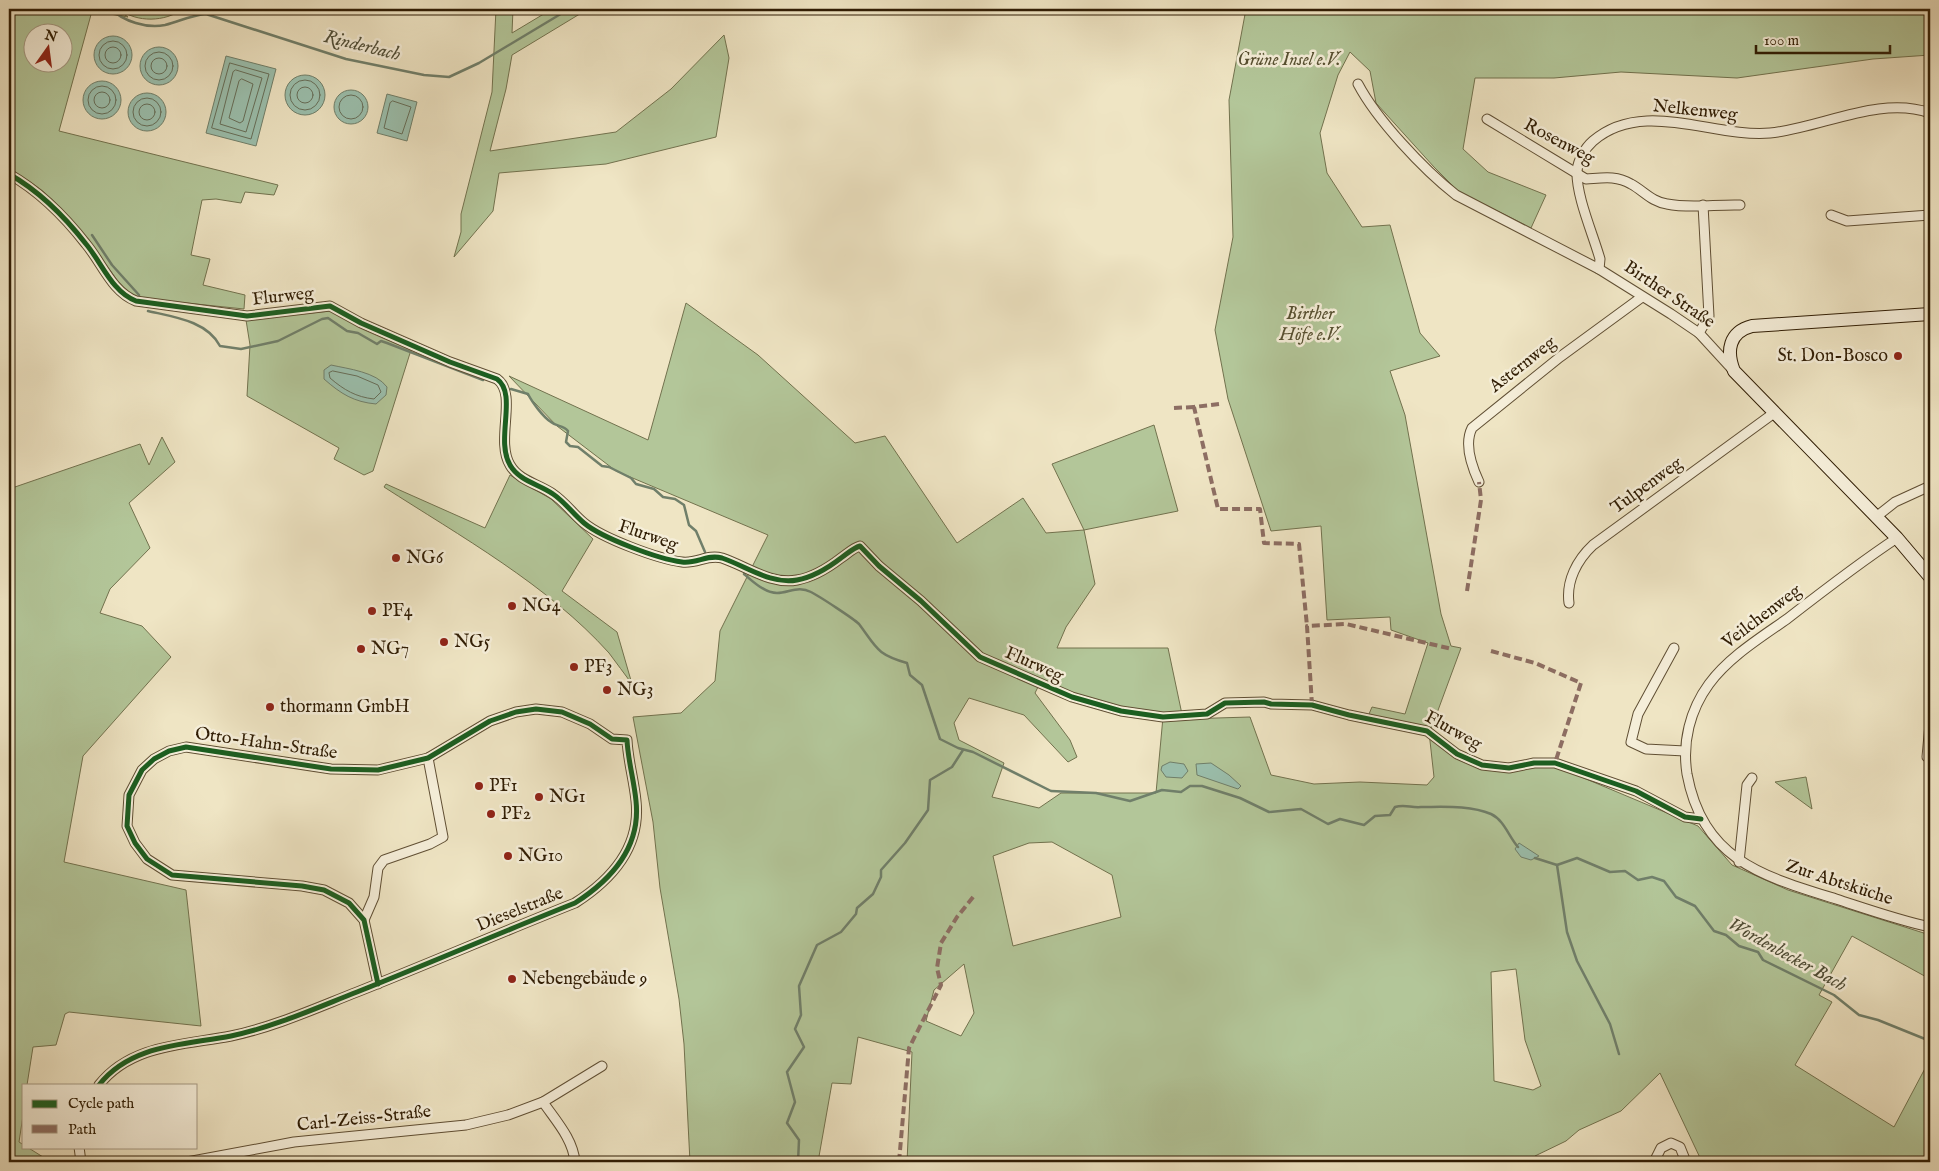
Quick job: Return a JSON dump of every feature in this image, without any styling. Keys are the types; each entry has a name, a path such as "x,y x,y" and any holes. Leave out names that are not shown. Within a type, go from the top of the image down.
{"street":[{"name":"Birther Straße","path":"1358,84 1370,107 1440,183 1456,195 1472,206 1599,269 1699,332 1774,413 1897,538 1930,577"},
{"name":"Nelkenweg","path":"1577,174 1579,162 1589,144 1600,135 1623,126 1666,122 1737,132 1771,133 1892,107 1919,109 1930,113"},
{"name":"Rosenweg","path":"1487,120 1586,179 1604,177 1618,179 1631,184 1655,201 1668,205 1740,205"},
{"name":"Flurweg","path":"9,174 45,198 86,244 124,297 136,301 247,316 330,306 361,323 450,362 497,378 502,383 506,393 503,444 510,465 522,478 553,494 584,523 619,542 681,562 696,562 710,556 721,558 771,578 796,580 823,571 860,546 879,566 921,601 980,657 1072,697 1121,711 1163,717 1207,714 1225,703 1264,702 1312,705 1349,715 1427,731 1457,754 1482,765 1509,768 1546,762 1555,763 1636,791 1685,817 1701,819"},
{"path":"1577,174 1600,259 1599,269"},
{"path":"1699,332 1709,316 1703,205"},
{"path":"1831,215 1847,221 1930,215"},
{"name":"Asternweg","path":"1479,482 1472,468 1469,437 1472,428 1560,357 1642,297"},
{"path":"1734,371 1730,361 1731,341 1744,328 1930,314"},
{"name":"Tulpenweg","path":"1569,603 1567,591 1573,573 1583,554 1774,413"},
{"path":"1876,517 1895,502 1930,486"},
{"name":"Veilchenweg","path":"1692,790 1685,750 1695,708 1717,675 1743,651 1897,538"},
{"path":"1674,648 1644,700 1631,742 1646,749 1685,750"},
{"name":"Dieselstraße","path":"100,1084 107,1075 136,1055 166,1046 232,1036 278,1022 378,984 575,903 599,887 627,852 635,827 636,803 627,740 612,740 590,724 562,712 536,709 498,717 428,758"},
{"path":"1927,757 1930,724"},
{"name":"Otto-Hahn-Straße","path":"364,920 349,903 324,890 172,875 158,868 147,859 135,843 128,826 127,808 134,782 142,770 154,759 169,751 186,747 245,754 331,768 378,770 428,758"},
{"path":"378,984 364,920 374,897 378,868 384,860 430,844 443,837 428,758"},
{"path":"1740,862 1747,785 1752,778"},
{"name":"Zur Abtsküche","path":"1692,790 1701,819 1725,849 1740,862 1793,886 1899,920 1930,927"},
{"name":"Carl-Zeiss-Straße","path":"187,1162 294,1142 466,1125 508,1115 543,1102 602,1066"},
{"path":"543,1102 567,1136 575,1162"},
{"path":"1660,1162 1656,1158 1661,1148 1671,1143 1680,1147 1686,1162"},
{"path":"79,1148 81,1162"}],"green space":[{"path":"9,9 117,9 128,17 92,11 59,131 278,185 274,195 245,192 241,203 216,199 202,200 191,255 210,259 203,285 245,295 244,309 129,297 68,216 44,192 9,168"},
{"path":"119,9 183,9 160,18 142,19 126,14"},
{"path":"496,9 513,9 512,33 552,9 588,9 512,55 506,89 490,151 616,132 671,89 724,35 729,58 716,137 606,164 499,173 493,211 454,257 461,232 461,214 492,92"},
{"path":"1246,9 1930,9 1930,55 1873,59 1737,78 1621,72 1554,78 1475,78 1463,149 1488,172 1546,195 1531,228 1458,191 1376,103 1370,71 1350,52 1338,75 1320,133 1327,173 1362,227 1390,225 1420,333 1440,356 1390,371 1405,415 1441,614 1451,646 1461,648 1430,732 1465,761 1508,770 1551,766 1560,768 1698,826 1732,865 1788,890 1930,935 1930,979 1852,936 1819,995 1832,1002 1795,1065 1894,1127 1930,1059 1930,1162 1702,1162 1660,1073 1621,1111 1579,1130 1566,1141 1535,1156 1539,1162 907,1162 912,1052 858,1037 851,1084 832,1083 818,1162 690,1162 684,1044 679,999 660,888 653,822 633,717 681,713 715,681 720,631 768,535 616,471 557,426 509,376 648,440 686,303 758,355 855,443 885,436 957,543 1023,498 1046,533 1084,530 1095,584 1066,627 1057,648 1168,648 1183,719 1250,717 1271,775 1314,784 1360,782 1427,785 1434,777 1429,732 1369,714 1372,707 1405,714 1428,643 1391,630 1390,617 1327,620 1321,526 1271,531 1228,399 1215,330 1233,237 1229,100","holes":["1039,685 1097,706 1163,717 1156,793 1061,793 1039,808 992,797 1004,763 959,740 954,723 969,698 1024,715 1068,762 1077,757 1070,740 1035,693","1052,842 1112,875 1121,917 1013,946 993,856 1029,843","964,964 974,1013 961,1036 926,1021 934,990","1516,969 1525,1040 1541,1086 1533,1090 1494,1081 1491,972"]},
{"path":"330,311 411,350 373,471 364,475 334,459 339,448 247,396 250,345 246,320"},
{"path":"1154,425 1178,511 1084,530 1052,464"},
{"path":"162,437 175,462 129,503 150,548 110,589 100,613 142,626 171,657 83,756 64,862 186,890 201,1026 69,1012 65,1014 56,1045 33,1047 27,1084 22,1084 22,1122 19,1142 22,1144 22,1148 29,1148 51,1162 9,1162 9,493 12,488 140,444 149,465"},
{"path":"510,475 551,499 593,539 562,591 617,632 632,684 609,653 559,605 473,543 384,487 386,484 485,528"},
{"path":"1806,777 1812,809 1775,782"}],"water":[{"path":"113,36 127,41 132,55 127,69 113,74 99,69 94,55 99,41"},
{"path":"159,47 173,52 178,66 173,80 159,85 145,80 140,66 145,52"},
{"path":"226,56 276,69 256,146 206,133"},
{"path":"305,75 319,81 325,95 319,109 305,115 291,109 285,95 291,81"},
{"path":"102,81 116,86 121,100 116,114 102,119 88,114 83,100 88,86"},
{"path":"351,90 363,95 368,107 363,119 351,124 339,119 334,107 339,95"},
{"path":"147,93 161,98 166,112 161,126 147,131 133,126 128,112 133,98"},
{"path":"387,94 417,102 407,141 377,133"},
{"path":"331,365 362,372 376,378 387,387 386,395 376,404 348,396 324,379 324,370"},
{"path":"1170,762 1184,764 1188,771 1182,778 1166,777 1161,770 1162,766"},
{"path":"1211,763 1241,786 1238,789 1197,775 1196,764"},
{"path":"1519,843 1539,856 1531,860 1521,857 1515,849"}],"waterway":[{"name":"Rinderbach","path":"111,9 122,17 136,23 151,26 165,25 189,17 206,14 346,59 424,75 449,77 479,63 569,9"},
{"name":"Wordenbecker Bach","path":"92,235 112,265 139,295"},
{"name":"Wordenbecker Bach","path":"148,311 189,321 207,331 220,346 241,349 278,341 322,319 328,318 347,331 358,333 377,344 381,341 387,343 483,380"},
{"name":"Wordenbecker Bach","path":"511,389 528,394 548,420 566,429 568,431 566,442 570,446 578,447 602,466 609,467 631,478 636,484 654,489 663,497 675,499 684,505 689,525 696,531 705,552"},
{"name":"Wordenbecker Bach","path":"744,574 768,591 781,593 802,589 811,592 851,617 859,624 878,649 897,660 907,663 910,675 922,685 940,739 958,748 973,752 1051,791 1096,793 1130,801 1162,790 1181,792 1190,786 1202,786 1240,798 1269,812 1301,809 1328,824 1340,819 1364,825 1375,816 1390,815 1395,807 1399,806 1474,809 1496,817 1503,824 1518,847"},
{"path":"798,1162 799,1140 787,1123 795,1102 787,1072 804,1047 795,1029 801,1015 799,986 817,945 841,932 856,914 857,908 873,894 881,877 881,870 905,843 928,810 930,780 952,767 963,750"},
{"name":"Wordenbecker Bach","path":"1535,858 1557,865 1577,858 1610,872 1625,871 1638,880 1652,877 1664,881 1676,897 1695,906 1714,931 1726,935 1739,946 1758,952 1763,960 1834,995 1859,1015 1878,1020 1930,1041"},
{"path":"1557,865 1567,932 1577,961 1610,1024 1619,1054"}],"marked path":[{"path":"1219,404 1194,407 1218,509 1260,509 1264,543 1299,544 1307,626"},
{"path":"1174,408 1194,407"},
{"path":"1467,591 1481,500 1479,482"},
{"path":"1312,705 1307,626 1346,624 1452,649"},
{"path":"1491,651 1535,663 1581,683 1555,763"},
{"path":"899,1162 909,1048 941,985 937,968 941,943 957,917 974,896"}],"cycle path":[{"path":"9,174 31,188 60,214 86,244 120,291 136,301 247,316 330,306 361,323 450,362 497,379 503,386 506,395 505,443 506,455 510,465 524,479 557,497 592,529 631,547 659,557 682,562 692,562 712,557 722,558 759,574 787,581 803,579 815,574 860,546 879,566 921,601 980,657 1072,697 1121,711 1163,717 1207,714 1225,703 1264,702 1271,704 1312,705 1349,715 1427,731 1457,754 1482,765 1509,768 1534,763 1555,763 1636,791 1685,817 1701,819"},
{"path":"536,709 562,712 590,724 612,739 627,740 636,801 634,833 621,861 600,884 575,903 378,983 364,920 349,903 324,890 302,886 172,875 147,859 135,843 127,826 129,795 142,770 154,759 169,751 186,747 331,769 378,770 428,758 490,721 516,712 536,709"},
{"path":"100,1084 112,1071 127,1061 143,1054 160,1048 247,1032 310,1011 378,983"}],"place":[{"name":"St. Don-Bosco","path":"1898,356"},
{"name":"NG6","path":"396,558"},
{"name":"NG4","path":"512,606"},
{"name":"PF4","path":"372,611"},
{"name":"NG5","path":"444,642"},
{"name":"NG7","path":"361,649"},
{"name":"PF3","path":"574,667"},
{"name":"NG3","path":"607,690"},
{"name":"thormann GmbH","path":"270,707"},
{"name":"PF1","path":"479,786"},
{"name":"NG1","path":"539,797"},
{"name":"PF2","path":"491,814"},
{"name":"NG10","path":"508,856"},
{"name":"Nebengebäude 9","path":"512,979"}],"park label":[{"name":"Grüne Insel e.V.","path":"1289,60"},
{"name":"Birther Höfe e.V.","path":"1310,324"}]}
